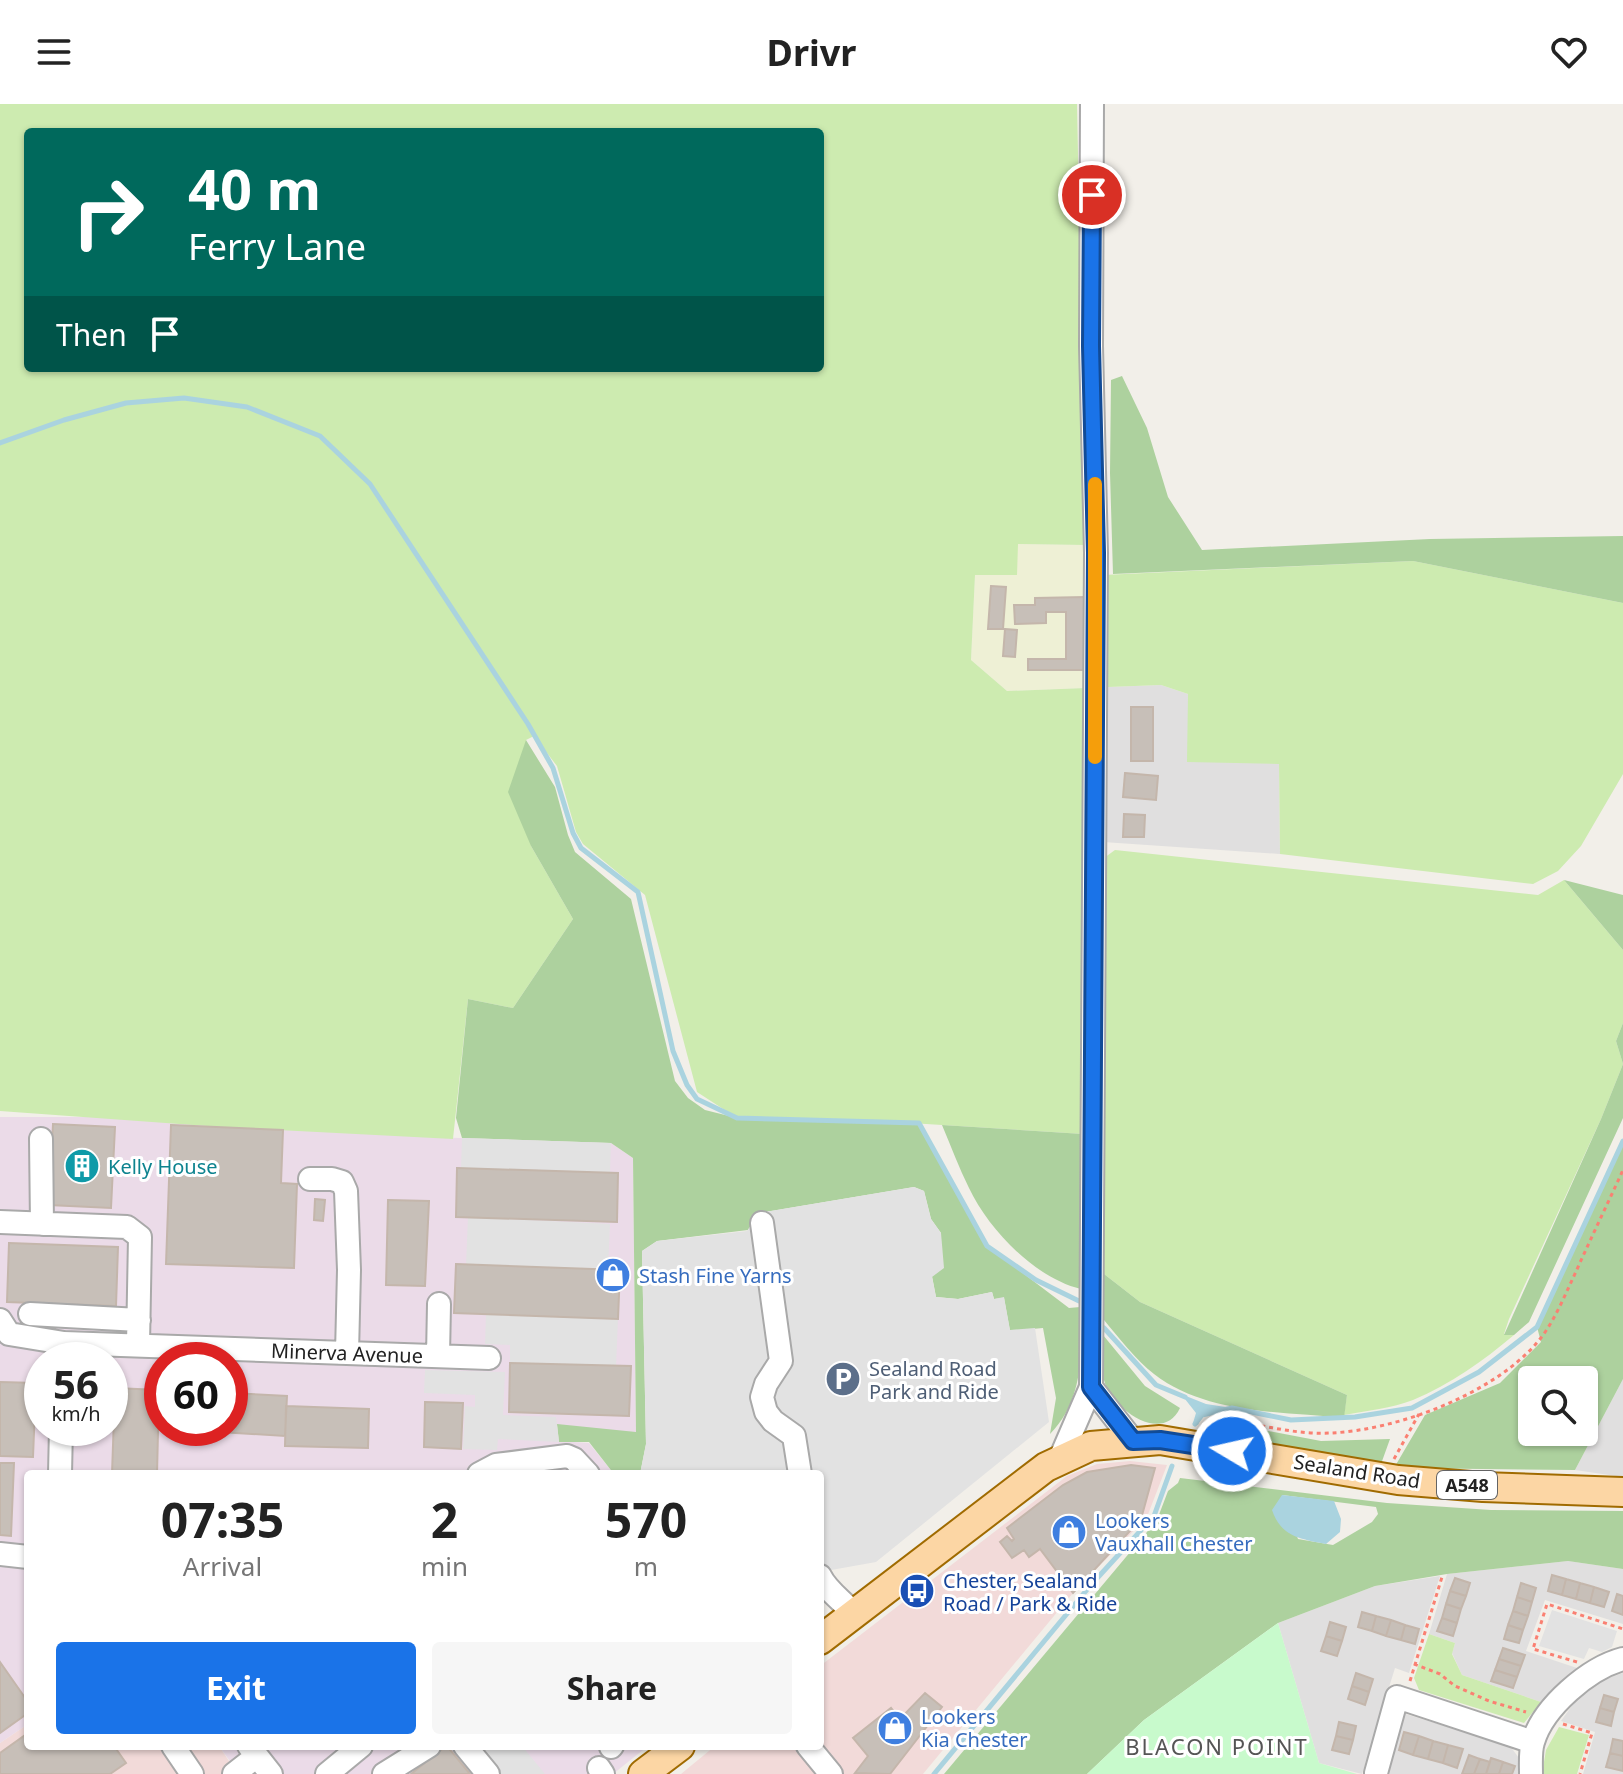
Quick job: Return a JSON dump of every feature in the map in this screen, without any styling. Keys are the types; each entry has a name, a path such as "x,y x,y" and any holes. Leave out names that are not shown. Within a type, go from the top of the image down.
{"main road":[{"name":"Sealand Road","path":"824,1637 1046,1467 1091,1446 1160,1440 1384,1477 1483,1487 1623,1492"},
{"path":"643,1774 675,1750"}],"street":[{"path":"1059,1461 1091,1387 1096,568 1091,346 1092,104"},
{"path":"41,1139 42,1224"},
{"path":"310,1179 342,1182 346,1191 349,1270 347,1353"},
{"path":"0,1222 127,1227 140,1237 138,1345"},
{"path":"762,1223 781,1361 766,1384 762,1397 766,1412 773,1421 794,1436 799,1470"},
{"name":"Minerva Avenue","path":"438,1356 439,1304"},
{"path":"30,1314 139,1320"},
{"name":"Minerva Avenue","path":"1,1324 9,1334 34,1342"},
{"name":"Minerva Avenue","path":"128,1346 489,1358"},
{"path":"1091,1387 1133,1441"},
{"path":"60,1470 61,1446"},
{"path":"487,1470 496,1465 536,1467 567,1456 584,1470"},
{"path":"0,1554 24,1557"},
{"path":"824,1586 854,1614"},
{"path":"1531,1774 1533,1742 1556,1703 1589,1674 1623,1659"},
{"path":"1376,1773 1397,1697 1533,1742"},
{"path":"176,1750 192,1774"},
{"path":"327,1774 356,1750"},
{"path":"384,1774 423,1750"},
{"path":"468,1750 488,1774"},
{"path":"811,1750 831,1774"},
{"path":"234,1774 259,1759"}],"path":[{"path":"1222,1418 1305,1432 1331,1433 1383,1425 1419,1414 1477,1389 1508,1370 1536,1344 1553,1320 1623,1170"},
{"path":"1384,1477 1419,1414"},
{"path":"1404,1700 1442,1577"},
{"path":"1589,1674 1582,1664 1533,1649 1547,1604 1623,1629"},
{"path":"1414,1664 1440,1674 1455,1686 1489,1701 1592,1733 1580,1774"}],"shaded area":[{"path":"1161,685 1188,694 1279,763 1280,854 1103,842 1108,687"},
{"path":"0,1117 159,1117 431,1137 611,1143 633,1158 636,1433 557,1425 559,1441 589,1443 611,1470 24,1470 24,1727 0,1743"},
{"path":"462,1138 611,1143 610,1173 461,1168"},
{"name":"Sealand Road Park and Ride","path":"914,1187 924,1191 931,1219 941,1233 944,1268 932,1277 936,1297 958,1299 992,1292 994,1299 1004,1297 1010,1330 1035,1328 1049,1422 876,1562 824,1571 824,1470 641,1470 646,1444 642,1251 657,1241 747,1231 759,1213"},
{"path":"468,1217 610,1224 608,1270 466,1265"},
{"path":"486,1314 618,1319 616,1366 510,1363 510,1345 485,1344"},
{"path":"425,1370 505,1372 503,1415 556,1417 559,1442 498,1439 497,1450 463,1449 465,1406 475,1407 475,1395 424,1393"},
{"path":"1623,1379 1623,1477 1575,1470 1588,1446 1598,1446 1598,1426"},
{"path":"1130,1461 1167,1465 1147,1517 1073,1593 923,1774 681,1774 710,1750 824,1750 824,1663 1067,1476 1097,1464"},
{"path":"1568,1561 1623,1569 1623,1624 1545,1600 1526,1651 1577,1668 1541,1702 1462,1675 1452,1653 1455,1643 1429,1634 1447,1574"},
{"path":"1440,1576 1409,1673 1395,1668 1362,1774 1319,1763 1278,1623 1375,1586"},
{"path":"1552,1610 1617,1631 1612,1647 1602,1652 1589,1648 1584,1659 1539,1646"},
{"path":"1623,1673 1623,1774 1583,1774 1595,1732 1561,1721 1576,1700 1600,1681"},
{"path":"1399,1712 1510,1746 1519,1758 1518,1774 1379,1774"},
{"path":"24,1727 24,1750 222,1750 232,1774 0,1774 0,1743"},
{"path":"222,1750 643,1750 613,1774 239,1774"},
{"path":"456,1750 525,1750 545,1774 476,1774"}],"green space":[{"path":"0,104 1077,104 1086,545 1018,544 1017,575 975,575 971,660 1007,691 1086,688 1083,1134 910,1123 737,1118 697,1092 645,895 583,844 576,832 557,766 534,736 526,740 531,846 573,919 513,1008 468,999 453,1139 0,1111"},
{"path":"1122,376 1147,428 1168,497 1202,550 1430,539 1623,536 1623,603 1413,561 1113,574 1111,380"},
{"path":"1018,544 1086,545 1086,688 1007,691 971,660 975,575"},
{"path":"1413,561 1623,603 1623,774 1581,846 1558,871 1533,884 1280,854 1279,764 1187,762 1188,694 1161,685 1108,687 1103,575"},
{"path":"526,740 555,787 575,852 631,899 675,1081 688,1098 705,1110 737,1118 919,1123 987,1246 1069,1308 1080,1307 1080,1358 1075,1391 1061,1420 1050,1434 1056,1398 1043,1328 1010,1331 1004,1298 994,1299 992,1292 958,1299 936,1297 932,1276 941,1233 931,1219 924,1191 914,1187 759,1213 748,1230 657,1241 642,1251 646,1444 641,1470 611,1470 589,1442 559,1442 557,1424 636,1432 633,1158 611,1143 462,1138 456,1118 468,999 513,1008 573,919 531,846 508,792"},
{"path":"1115,850 1538,895 1564,880 1623,950 1623,1023 1616,1041 1623,1064 1509,1319 1504,1334 1514,1335 1478,1363 1413,1400 1344,1415 1347,1395 1140,1302 1104,1274 1104,858"},
{"path":"1564,880 1623,895 1623,950"},
{"path":"1623,1023 1623,1064 1616,1041"},
{"path":"1623,1064 1623,1118 1529,1322 1514,1335 1504,1335 1601,1119"},
{"path":"942,1125 1083,1134 1081,1289 1047,1274 1001,1236 969,1188"},
{"path":"1623,1141 1623,1379 1598,1426 1598,1366 1518,1366 1518,1446 1588,1446 1575,1470 1394,1468 1425,1415 1500,1383 1541,1342 1537,1327"},
{"path":"1104,1274 1140,1302 1347,1395 1344,1418 1246,1409 1197,1397 1175,1387 1141,1362 1104,1320"},
{"path":"1103,1335 1145,1386 1180,1408 1172,1419 1150,1423 1126,1411 1116,1401 1104,1380"},
{"path":"1216,1421 1321,1441 1390,1439 1381,1464 1211,1435"},
{"path":"1180,1478 1387,1503 1491,1510 1623,1511 1623,1569 1568,1561 1447,1574 1375,1586 1278,1623 1144,1720 1087,1774 944,1774 1157,1520 1168,1491","holes":["1282,1495 1376,1507 1378,1514 1372,1522 1333,1545 1298,1539"]},
{"path":"1278,1623 1319,1763 1357,1774 1087,1774 1144,1720"},
{"path":"1429,1634 1455,1643 1452,1654 1462,1675 1541,1702 1524,1723 1419,1690 1414,1678"},
{"path":"1559,1727 1589,1735 1577,1774 1542,1774 1546,1750"}],"water":[{"path":"1181,1394 1206,1404 1232,1408 1202,1415 1198,1425 1193,1423 1196,1413"},
{"path":"1282,1495 1334,1501 1341,1519 1340,1532 1326,1544 1286,1531 1272,1510"}],"building":[{"path":"991,586 1006,587 1003,629 988,629"},
{"path":"1085,597 1085,670 1028,670 1028,659 1066,659 1066,612 1046,612 1046,623 1015,624 1014,605 1035,605 1035,598"},
{"path":"1005,629 1017,630 1015,657 1003,656"},
{"path":"1131,707 1153,707 1153,761 1131,761"},
{"path":"1125,773 1158,776 1156,800 1123,797"},
{"path":"1124,814 1145,815 1144,837 1123,837"},
{"name":"Kelly House","path":"53,1124 115,1127 111,1208 49,1205"},
{"path":"171,1125 283,1130 281,1183 297,1184 294,1268 166,1264"},
{"path":"457,1168 618,1173 617,1222 456,1217"},
{"path":"315,1199 325,1200 323,1221 314,1220"},
{"path":"388,1200 429,1201 425,1286 386,1285"},
{"path":"9,1243 118,1247 116,1306 7,1302"},
{"path":"456,1264 620,1270 618,1319 454,1313"},
{"path":"510,1363 631,1366 629,1416 509,1412"},
{"path":"0,1382 24,1383 24,1446 33,1446 33,1457 0,1456"},
{"path":"128,1389 144,1389 144,1446 158,1446 157,1470 112,1470 113,1446 128,1446"},
{"path":"248,1394 287,1396 285,1436 248,1434"},
{"path":"425,1402 463,1403 461,1449 424,1447"},
{"path":"286,1406 369,1409 368,1448 285,1446"},
{"path":"0,1463 14,1463 11,1536 0,1535"},
{"name":"Lookers Vauxhall Chester","path":"1131,1465 1155,1468 1141,1519 1073,1593 1040,1549 1029,1557 1024,1550 1012,1558 1000,1542 1007,1536 1012,1541 1014,1539 1007,1528 1063,1485 1087,1472"},
{"path":"1552,1575 1566,1579 1562,1595 1548,1591"},
{"path":"1455,1578 1470,1583 1466,1596 1450,1591"},
{"path":"1566,1579 1580,1583 1576,1599 1562,1595"},
{"path":"1521,1583 1536,1588 1532,1602 1517,1597"},
{"path":"1580,1583 1594,1587 1590,1603 1576,1599"},
{"path":"1594,1587 1609,1592 1604,1607 1590,1603"},
{"path":"1450,1591 1466,1596 1461,1609 1446,1604"},
{"path":"1617,1594 1623,1596 1623,1615 1612,1611"},
{"path":"1517,1597 1532,1602 1528,1616 1513,1611"},
{"path":"1446,1604 1461,1609 1457,1623 1442,1618"},
{"path":"1513,1611 1528,1616 1523,1630 1508,1625"},
{"path":"1362,1612 1376,1616 1372,1631 1358,1627"},
{"path":"1376,1616 1391,1620 1386,1636 1372,1631"},
{"path":"1442,1618 1457,1623 1453,1636 1437,1631"},
{"path":"1391,1620 1405,1625 1401,1640 1386,1636"},
{"path":"1330,1622 1346,1627 1342,1641 1326,1636"},
{"path":"1405,1625 1419,1629 1415,1644 1401,1640"},
{"path":"1508,1625 1523,1630 1519,1643 1504,1639"},
{"path":"1326,1636 1342,1641 1337,1656 1321,1651"},
{"path":"1503,1648 1525,1655 1521,1666 1499,1659"},
{"path":"1499,1659 1521,1666 1517,1677 1495,1670"},
{"path":"0,1662 24,1696 24,1716 0,1733"},
{"path":"1495,1670 1517,1677 1513,1688 1491,1681"},
{"path":"1356,1673 1373,1679 1369,1692 1352,1686"},
{"path":"1352,1686 1369,1692 1365,1705 1348,1699"},
{"name":"Lookers Kia Chester","path":"925,1693 942,1707 890,1774 855,1773 868,1756 853,1738 891,1708 900,1719"},
{"path":"1604,1695 1618,1699 1614,1712 1600,1708"},
{"path":"1600,1708 1614,1712 1611,1726 1596,1722"},
{"path":"1339,1722 1356,1726 1353,1740 1336,1736"},
{"path":"1404,1732 1419,1736 1413,1755 1399,1750"},
{"path":"24,1736 24,1750 117,1750 126,1763 110,1774 0,1774 0,1753"},
{"path":"1336,1736 1353,1740 1349,1754 1332,1750"},
{"path":"1419,1736 1433,1741 1428,1759 1413,1755"},
{"path":"1613,1739 1623,1741 1623,1756 1610,1753"},
{"path":"1433,1741 1448,1745 1443,1763 1428,1759"},
{"path":"1448,1745 1463,1749 1457,1768 1443,1763"},
{"path":"441,1750 450,1750 470,1774 411,1774"},
{"path":"1610,1753 1623,1756 1623,1771 1606,1767"},
{"path":"1469,1755 1480,1759 1474,1774 1462,1774"},
{"path":"1491,1758 1503,1762 1499,1774 1486,1774"},
{"path":"1480,1759 1490,1762 1486,1774 1474,1774"},
{"path":"1503,1762 1515,1766 1512,1774 1499,1774"}],"waterway":[{"path":"0,443 64,420 126,403 184,398 247,407 320,436 370,484 528,724 553,768 573,833 581,848 638,892 673,1051 687,1085 697,1099 737,1118 919,1123 987,1246 1036,1280 1079,1301"},
{"path":"1195,1424 1202,1415 1232,1408 1291,1420 1355,1417 1412,1408 1479,1372 1537,1327 1623,1141"},
{"path":"1104,1328 1156,1385 1185,1397"},
{"path":"934,1774 1090,1586 1154,1516 1172,1466"}],"slow traffic":[{"path":"1095,484 1095,757"}],"place":[{"name":"Kelly House","path":"82,1166"},
{"name":"Stash Fine Yarns","path":"613,1275"},
{"name":"Sealand Road Park and Ride","path":"843,1379"},
{"name":"Lookers Vauxhall Chester","path":"1069,1532"},
{"name":"Chester, Sealand Road / Park & Ride","path":"917,1591"},
{"name":"Lookers Kia Chester","path":"895,1728"}],"district":[{"name":"BLACON POINT","path":"1217,1746"}],"route":[{"path":"1092,195 1091,346 1096,553 1091,1387 1133,1441 1160,1440 1232,1451"}]}
